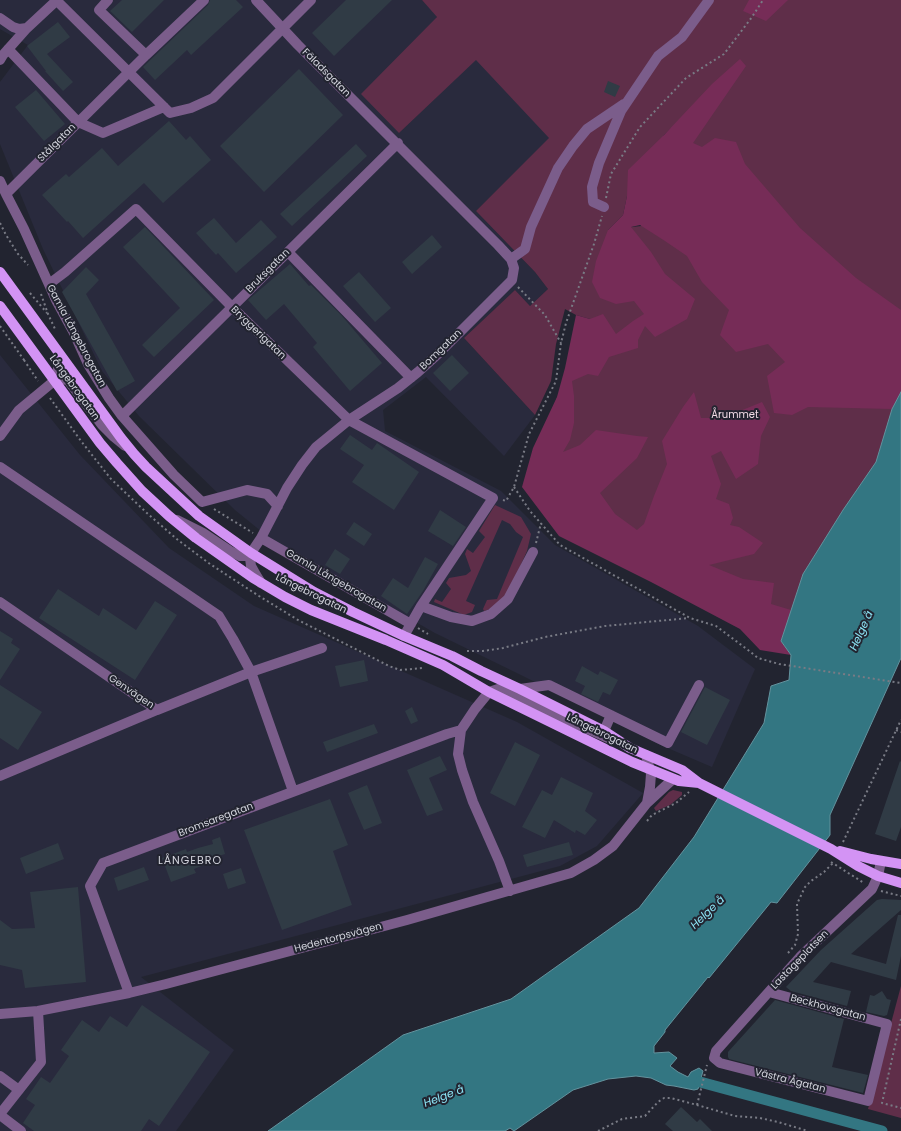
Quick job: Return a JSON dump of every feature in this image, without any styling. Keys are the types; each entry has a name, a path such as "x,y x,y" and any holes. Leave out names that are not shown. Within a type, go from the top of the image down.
{"main road":[{"name":"Långebrogatan","path":"0,272 134,454 199,516 250,553 314,592 353,612 404,636 452,656 604,731 630,748 682,770 703,785 834,850 858,866 878,876 901,882"},
{"name":"Långebrogatan","path":"0,306 100,443 142,491 196,538 261,583 311,610 443,665 489,692 632,762 679,781 703,785"},
{"name":"Långebrogatan","path":"834,850 901,864"}],"street":[{"path":"0,60 27,28 56,0 170,113 191,108 213,98 312,0"},
{"path":"108,0 99,10 146,55"},
{"path":"164,108 103,133 78,122 204,0"},
{"name":"Fäladsgatan","path":"256,0 398,143"},
{"path":"604,207 593,202 592,187 599,163 621,111 658,56 682,37 709,0"},
{"path":"0,18 13,27 19,29 27,28"},
{"name":"Stålgatan","path":"6,194 78,122 8,49"},
{"path":"511,259 525,249 532,227 558,168 573,146 586,129 626,103"},
{"path":"398,143 511,259 514,268 512,280"},
{"name":"Bruksgatan","path":"122,416 398,143"},
{"name":"Gamla Långebrogatan","path":"0,181 88,364 122,416 174,475 202,502"},
{"name":"Bryggerigatan","path":"49,284 65,272 136,209 232,307 348,420 493,498"},
{"path":"288,252 411,378"},
{"name":"Bomgatan","path":"250,553 261,538 302,465 316,447 348,420 411,378 438,354 512,280"},
{"path":"54,381 59,364 58,352"},
{"path":"0,436 18,410 54,381 61,379 68,380 102,425 134,454"},
{"path":"0,467 218,616 233,639 251,672 293,791"},
{"path":"202,502 247,490 266,494 278,506"},
{"path":"404,636 493,498"},
{"path":"169,516 203,533 240,556 245,556 250,553 251,566 261,583"},
{"name":"Gamla Långebrogatan","path":"261,538 411,624"},
{"path":"422,606 451,617 472,621 491,614 508,599 533,552"},
{"name":"Genvägen","path":"0,602 157,710 251,672 322,648"},
{"path":"520,689 549,684 668,743 699,685"},
{"path":"510,891 499,861 473,802 458,754 461,730 489,692 498,689 506,691 630,748"},
{"path":"0,776 157,710"},
{"path":"604,731 611,715"},
{"name":"Bromsaregatan","path":"129,993 90,886 103,863 293,791 461,730"},
{"name":"Hedentorpsvägen","path":"646,755 651,774 650,787 646,803"},
{"name":"Hedentorpsvägen","path":"0,1014 38,1011 166,984 392,924 571,873 594,860 613,846 646,803 673,779"},
{"name":"Lastageplatsen","path":"711,1060 716,1051 800,957 872,889 878,876 881,861"},
{"name":"Beckhovsgatan","path":"769,992 887,1024 868,1101"},
{"path":"21,1131 0,1114 41,1062 38,1011"},
{"name":"Västra Ågatan","path":"711,1060 868,1101"},
{"path":"0,1076 19,1090"}],"path":[{"path":"493,498 506,501 514,487 529,434 556,381 561,343 566,323 594,244 611,174 640,127 686,78 724,54 763,0"},
{"path":"0,223 18,254 30,267"},
{"path":"512,280 544,315 561,343"},
{"path":"40,292 48,314 57,332"},
{"path":"30,293 48,314"},
{"path":"514,487 530,511 560,545 690,618 716,626 758,658 779,664 901,683"},
{"path":"202,502 261,538"},
{"path":"533,552 541,523"},
{"path":"462,650 483,651 502,648 545,637 604,626 690,618"},
{"path":"411,624 429,635"},
{"path":"787,955 795,945 798,934 798,904 805,887 833,864 834,850 844,842 901,720"},
{"path":"896,730 901,732"},
{"path":"872,889 901,896"},
{"path":"901,1019 882,1103 901,1108"},
{"path":"697,1105 706,1068 711,1060"},
{"path":"598,1131 622,1119 645,1116 658,1102 664,1098 671,1098 735,1116 760,1118 778,1122 808,1131"}],"shaded area":[{"path":"0,0 422,0 437,16 399,133 476,59 550,138 476,211 535,272 548,289 530,306 515,290 464,338 535,415 504,456 426,377 383,410 385,431 501,491 555,545 698,626 755,669 712,767 656,743 435,633 272,540 235,510 139,416 102,371 43,249 0,144 0,82 28,45 0,29"},
{"path":"0,355 80,455 169,548 254,606 517,722 643,793 597,846 560,866 141,977 234,1050 176,1131 0,1131"}],"green space":[{"name":"Årummet","path":"422,0 901,0 901,455 779,641 530,462 590,319 576,315 565,309 556,344 551,381 535,415 464,338 515,290 530,306 548,289 535,272 476,211 549,138 476,60 399,133 361,94 437,17","holes":["671,128 641,226 608,230 623,215 627,196 664,135"]},
{"path":"749,0 788,0 766,21 743,11"},
{"path":"740,59 746,66 693,143 702,147 715,138 736,142 745,164 800,228 856,278 901,310 901,392 892,409 808,407 792,415 774,413 767,376 785,362 768,344 736,352 720,335 729,310 702,282 687,256 640,225 631,227 651,252 665,274 695,299 687,319 655,337 645,326 638,340 638,348 609,357 598,376 588,374 572,381 574,396 574,423 570,440 563,452 580,445 596,430 648,437 637,458 600,493 615,514 637,530 644,524 667,464 662,441 694,392 701,418 723,418 762,402 770,417 761,436 758,464 736,479 721,451 711,456 721,484 716,499 729,504 733,518 730,525 739,527 763,543 754,554 709,565 743,579 774,583 771,604 791,610 781,641 791,655 760,650 740,629 559,536 522,487 533,448 557,397 565,368 576,315 590,319 603,314 616,334 644,314 634,301 616,304 600,298 592,282 596,261 608,230 623,215 627,196 628,170 664,135 712,84"},
{"path":"495,505 521,517 531,534 527,551 505,597 494,608 484,611 483,609 487,600 497,599 523,537 516,532 510,524 502,520 466,601 475,605 472,612 464,615 434,602 435,599 442,602 451,589 446,583 449,578 466,575 471,571 465,554 467,549 473,553 485,537 479,531"},
{"path":"673,790 682,792 682,795 670,805 656,811 654,808 669,792"},
{"path":"901,986 901,1118 868,1109"}],"water":[{"name":"Helge å","path":"901,392 901,658 830,815 830,835 777,903 771,902 709,978 708,977 654,1046 654,1053 669,1052 677,1058 670,1066 678,1072 688,1077 691,1072 699,1068 703,1071 698,1089 694,1090 666,1085 651,1078 636,1076 608,1079 573,1090 514,1131 510,1128 505,1131 268,1131 403,1035 511,999 639,908 694,837 764,723 771,686 789,680 791,655 781,641 803,574 843,510 876,462 892,409"}],"building":[{"path":"122,0 164,0 132,32 110,11"},
{"path":"210,0 236,0 243,7 191,55 187,50 155,80 143,67 208,5"},
{"path":"346,0 392,0 334,56 312,33"},
{"path":"58,22 70,37 47,54 73,82 63,91 45,71 27,46"},
{"path":"299,69 343,115 264,192 220,146"},
{"path":"608,81 620,86 615,97 604,92"},
{"path":"36,90 65,124 44,141 15,107"},
{"path":"169,121 186,140 190,136 211,160 163,203 144,183 83,238 42,195 66,174 69,177 102,148 118,166"},
{"path":"356,144 367,156 292,226 280,214"},
{"path":"214,218 236,243 261,220 277,237 236,273 218,253 216,255 196,233"},
{"path":"145,227 214,300 154,357 142,345 180,308 123,247"},
{"path":"432,235 442,247 412,274 402,262"},
{"path":"290,264 309,286 311,285 342,316 382,363 350,391 313,347 317,343 284,304 266,320 248,300"},
{"path":"86,267 99,280 86,294 135,381 117,391 62,292"},
{"path":"359,272 391,308 375,322 343,286"},
{"path":"452,355 469,373 450,391 433,373"},
{"path":"350,435 372,450 377,443 419,472 394,510 352,482 364,465 340,449"},
{"path":"440,510 466,527 453,546 428,531"},
{"path":"354,522 372,534 364,546 346,534"},
{"path":"335,549 350,559 340,574 325,565"},
{"path":"425,557 438,564 423,591 407,614 381,596 393,578 408,588"},
{"path":"58,589 99,616 103,608 136,630 155,601 177,615 135,680 39,618"},
{"path":"0,631 13,639 11,643 20,649 0,680"},
{"path":"364,660 368,681 340,687 335,666"},
{"path":"582,666 598,675 600,671 618,680 610,695 603,692 598,702 581,694 585,686 575,681"},
{"path":"0,685 42,712 18,750 0,738"},
{"path":"705,687 730,700 707,745 681,732"},
{"path":"412,707 418,721 411,724 405,711"},
{"path":"374,724 378,733 327,752 323,742"},
{"path":"515,742 540,755 515,806 490,793"},
{"path":"440,756 447,770 429,778 443,810 427,816 407,770"},
{"path":"900,761 901,827 896,841 875,834"},
{"path":"561,777 593,793 585,811 597,820 585,835 576,830 575,833 554,820 545,838 522,827 542,790 552,795"},
{"path":"367,785 382,823 364,830 348,793"},
{"path":"330,799 348,845 333,851 352,905 282,930 244,830"},
{"path":"220,837 225,854 203,861 204,865 194,869 196,873 171,882 162,858 186,849 187,852 213,844 212,840"},
{"path":"569,842 573,855 527,867 523,855"},
{"path":"58,843 64,859 26,874 20,858"},
{"path":"144,867 149,880 118,891 114,878"},
{"path":"241,868 246,883 228,889 223,874"},
{"path":"78,887 86,982 25,988 22,970 0,965 0,920 12,929 35,928 30,892"},
{"path":"877,900 901,900 901,910 851,954 886,964 898,915 901,915 901,956 896,980 831,962 813,982 851,991 847,1006 791,991 786,987 821,950"},
{"path":"882,991 887,999 891,1000 887,1015 884,1016 866,1012 870,995 874,996"},
{"path":"775,1000 844,1019 832,1067 868,1075 863,1093 729,1059 728,1052"},
{"path":"142,1005 210,1052 159,1126 149,1119 141,1131 34,1131 23,1123 35,1105 26,1099 41,1077 50,1083 69,1056 61,1050 82,1020 99,1032 110,1016 127,1027"},
{"path":"681,1107 697,1122 700,1119 712,1131 673,1131 665,1124"}],"waterway":[{"path":"700,1082 882,1131"}],"district":[{"name":"LÅNGEBRO","path":"190,861"}]}
